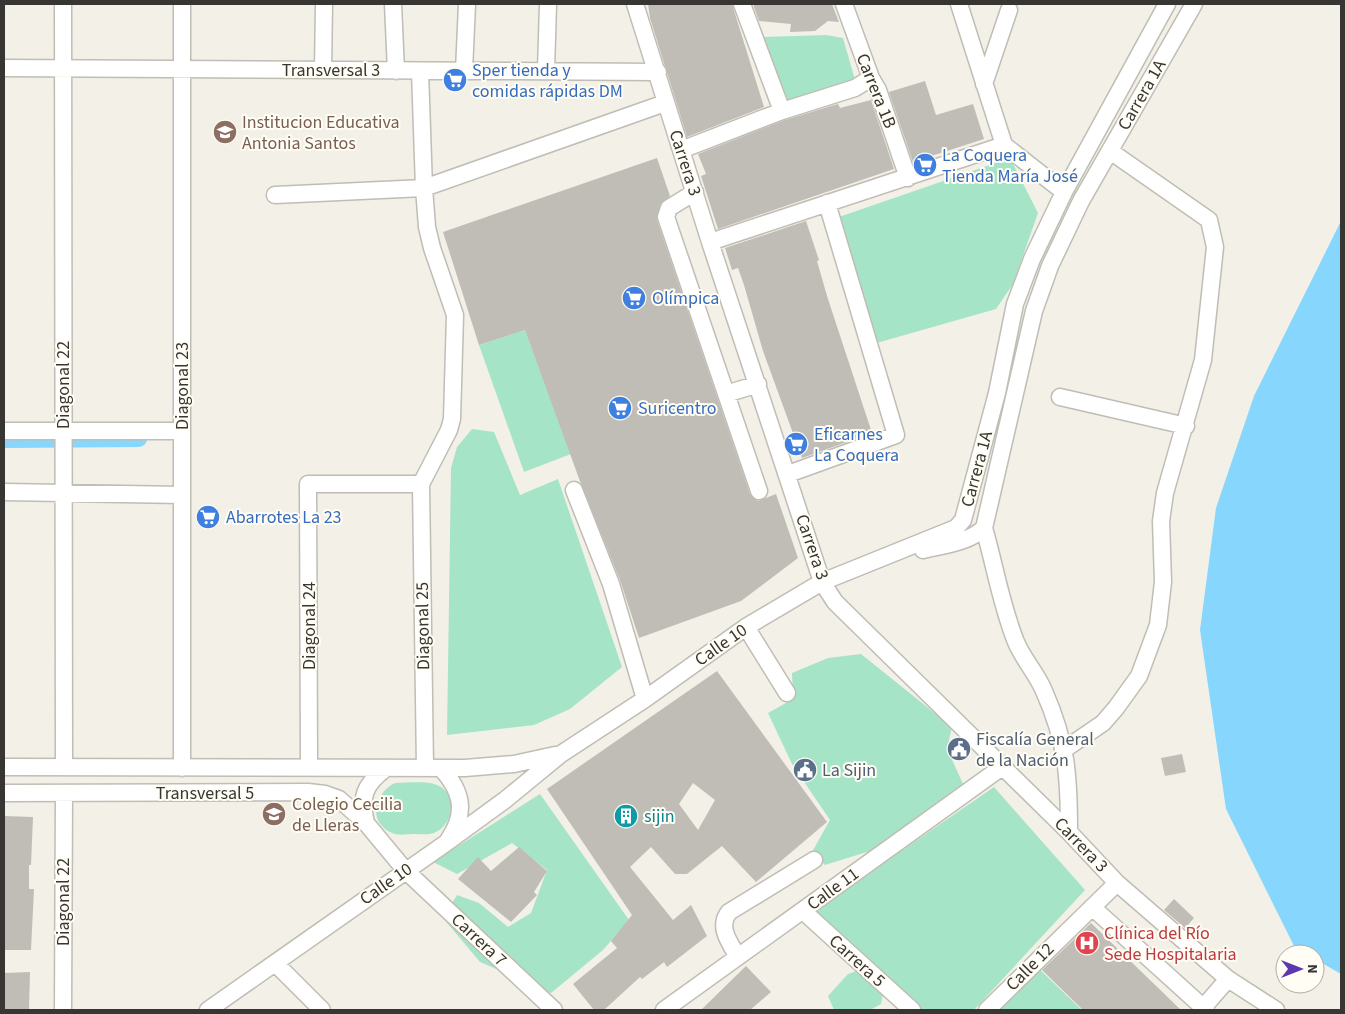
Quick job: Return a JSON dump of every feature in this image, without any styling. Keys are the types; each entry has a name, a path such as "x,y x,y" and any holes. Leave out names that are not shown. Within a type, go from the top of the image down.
{"street":[{"name":"Diagonal 22","path":"63,4 64,767"},
{"name":"Diagonal 23","path":"182,4 182,768"},
{"path":"323,70 324,4"},
{"path":"393,4 396,71"},
{"path":"464,71 467,4"},
{"path":"546,71 548,4"},
{"name":"Carrera 3","path":"635,4 658,72 665,103 822,582 835,602 1069,832 1117,883 1228,979 1276,1010"},
{"path":"742,4 782,111"},
{"name":"Carrera 1B","path":"844,4 871,78 878,90 908,178"},
{"path":"959,4 1004,145 1064,192"},
{"name":"Carrera 1A","path":"863,564 956,528 963,520 997,393 1015,304 1032,259 1064,192 1167,4"},
{"name":"Carrera 1A","path":"1069,832 1069,780 1065,750 1044,689 1017,644 1001,599 984,528 1034,311 1050,266 1081,201 1194,4"},
{"path":"984,84 1009,10"},
{"name":"Transversal 3","path":"4,68 658,72"},
{"path":"420,71 427,228 455,315 452,419 449,430 421,484"},
{"path":"681,150 782,111 855,88 871,78"},
{"path":"275,195 424,188 665,103"},
{"path":"710,242 1004,145"},
{"path":"1065,750 1103,722 1116,708 1138,676 1158,625 1163,582 1161,522 1165,493 1186,426 1203,360 1215,247 1209,220 1110,151"},
{"path":"695,192 669,208 666,217 759,492"},
{"path":"788,474 896,435 827,203"},
{"path":"726,394 758,384"},
{"path":"1060,397 1186,426"},
{"path":"4,431 64,435 182,431"},
{"name":"Diagonal 24","path":"309,767 308,484 421,484"},
{"name":"Diagonal 25","path":"421,484 433,768"},
{"path":"574,490 611,584 645,699"},
{"path":"4,492 182,494"},
{"name":"Carrera 1A","path":"863,564 963,541 976,536 984,528"},
{"name":"Calle 10","path":"208,1010 446,843 561,754 645,699 746,627 822,582 863,564"},
{"path":"746,627 787,693"},
{"name":"Calle 10","path":"385,769 514,764 561,754"},
{"name":"Transversal 5","path":"4,767 309,767 385,769"},
{"name":"Calle 11","path":"664,1010 1002,767"},
{"path":"433,768 453,780 459,796 460,812 456,829 446,843"},
{"path":"366,823 362,808 364,792 372,778 385,769"},
{"name":"Transversal 5","path":"4,793 308,792 325,794 339,799 366,823 405,870"},
{"name":"Diagonal 22","path":"63,1010 64,793"},
{"path":"738,957 723,927 724,919 729,912 814,860"},
{"name":"Carrera 7","path":"405,870 554,1010"},
{"name":"Calle 12","path":"986,1010 1117,883"},
{"path":"1092,906 1203,1009 1228,979"},
{"name":"Carrera 5","path":"802,911 912,1010"},
{"path":"275,963 322,1010"}],"green space":[{"path":"826,35 843,38 855,80 788,100 762,37"},
{"path":"1010,158 1038,213 1013,284 996,309 873,344 836,218"},
{"path":"525,330 571,454 524,472 479,345"},
{"path":"472,429 494,432 520,495 558,479 622,667 570,709 534,725 447,735 451,468 457,447"},
{"path":"861,654 952,727 947,749 964,786 883,847 825,865 812,852 830,820 792,764 768,713 793,699 792,673 828,658"},
{"path":"395,783 434,784 448,793 451,800 450,815 441,829 429,834 397,834 384,828 376,815 376,808 382,793"},
{"path":"994,787 1085,890 974,1010 919,1010 814,911"},
{"path":"540,794 629,920 603,950 551,993 480,962 443,918 457,895 479,903 508,927 531,913 547,870 512,843 457,874 433,862"},
{"path":"1036,966 1082,1010 995,1010"},
{"path":"859,970 883,993 881,1004 870,1010 834,1010 828,996 848,974"}],"water":[{"path":"1341,221 1341,974 1325,965 1325,944 1293,944 1226,809 1200,630 1216,508 1254,396"}],"building":[{"path":"648,4 732,4 764,107 687,137 650,18"},
{"path":"753,4 832,4 839,22 828,21 815,31 790,32 791,24 759,21"},
{"path":"925,81 936,115 973,104 984,139 913,162 889,92"},
{"path":"871,100 894,169 718,229 701,176 706,174 698,154 785,120 838,104 840,108"},
{"path":"657,158 670,196 660,205 657,220 750,494 758,501 776,494 798,558 741,601 639,638 620,580 581,484 525,330 479,345 443,232"},
{"path":"806,221 819,260 817,261 827,296 872,433 802,458 763,351 738,268 732,270 725,248"},
{"name":"sijin","path":"717,671 827,822 756,882 722,846 687,874 675,874 651,847 630,867 673,920 691,905 707,936 667,967 664,962 642,979 640,977 604,1010 594,1010 573,984 617,948 611,941 632,915 547,789","holes":["693,783 715,800 698,830 679,804"]},
{"path":"1182,754 1186,772 1165,776 1161,758"},
{"path":"4,816 33,817 31,865 29,865 29,889 34,889 31,950 4,950"},
{"path":"519,847 547,871 534,892 537,895 511,922 458,879 478,857 491,871"},
{"path":"1174,899 1194,918 1185,928 1164,910"},
{"name":"Clínica del Río Sede Hospitalaria","path":"1091,923 1181,1010 1083,1010 1042,970"},
{"path":"746,966 771,992 750,1010 701,1010"},
{"path":"30,972 29,1010 4,1010 4,973"}],"waterway":[{"path":"4,440 139,439"}],"place":[{"name":"Sper tienda y comidas rápidas DM","path":"455,80"},
{"name":"Institucion Educativa Antonia Santos","path":"225,132"},
{"name":"La Coquera Tienda María José","path":"925,165"},
{"name":"Olímpica","path":"634,298"},
{"name":"Suricentro","path":"620,408"},
{"name":"Eficarnes La Coquera","path":"796,444"},
{"name":"Abarrotes La 23","path":"208,517"},
{"name":"Fiscalía General de la Nación","path":"959,749"},
{"name":"La Sijin","path":"805,770"},
{"name":"Colegio Cecilia de Lleras","path":"274,814"},
{"name":"sijin","path":"626,816"},
{"name":"Clínica del Río Sede Hospitalaria","path":"1087,943"}]}
